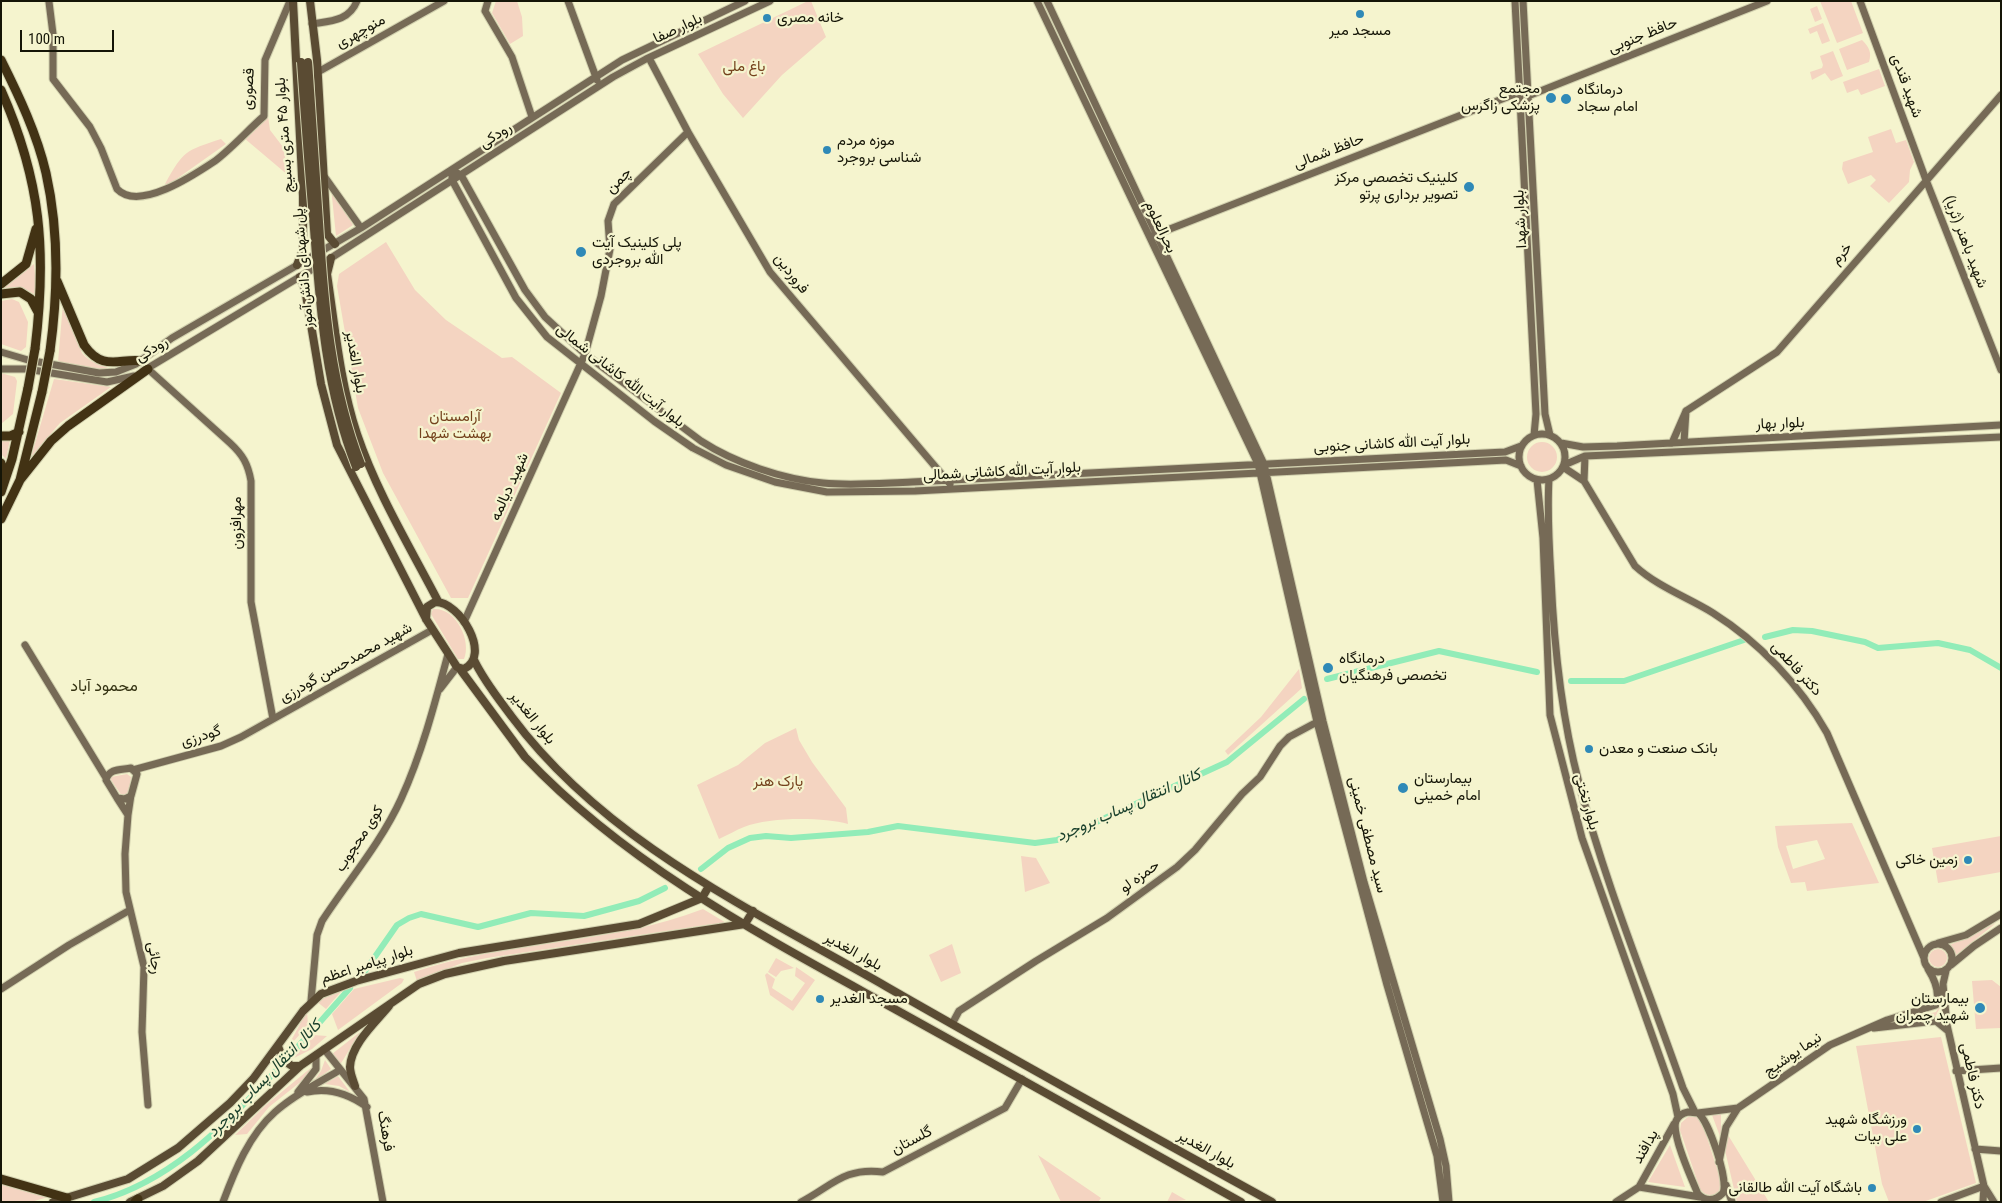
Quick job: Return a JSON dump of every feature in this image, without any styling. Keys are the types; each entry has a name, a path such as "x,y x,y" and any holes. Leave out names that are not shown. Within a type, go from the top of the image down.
{"highway":[{"path":"1,60 35,137 46,173 55,246 56,277 50,351 42,392 20,480 1,519"},
{"path":"1,90 30,167 38,217 39,316 35,349 19,432 6,482 1,492"},
{"path":"1,284 26,264 38,217"},
{"path":"56,277 88,351 99,358 115,363 132,360 145,365"},
{"path":"1,294 20,292 35,304 39,316"},
{"path":"20,480 68,426 145,365"},
{"path":"1,436 10,436 19,432"},
{"path":"1,463 6,482"},
{"path":"1,1179 67,1198"}],"main road":[{"name":"بلوار ۴۵ متری بسیج","path":"291,1 303,196 303,250 297,265"},
{"name":"قصوری","path":"49,2 53,34 53,79 90,127 101,148 116,189 121,193 135,196 163,191 216,160 264,116 264,60 291,1"},
{"path":"310,1 318,72 327,234 335,244"},
{"path":"312,24 344,18 353,10 357,1"},
{"name":"منوچهری","path":"318,72 444,1"},
{"path":"488,1 485,11 512,57 532,118"},
{"path":"568,1 595,77 600,85"},
{"name":"بلوار صفا","path":"595,77 639,51 745,1"},
{"name":"بلوار صفا","path":"600,85 649,58 770,1"},
{"name":"بحرالعلوم","path":"1037,1 1153,236"},
{"name":"بحرالعلوم","path":"1046,1 1153,236 1262,468"},
{"name":"بلوار شهدا","path":"1515,1 1536,414 1534,435"},
{"name":"بلوار شهدا","path":"1524,1 1545,414 1550,435"},
{"name":"حافظ جنوبی","path":"1528,96 1767,1"},
{"name":"شهید قندی","path":"1860,1 1926,180"},
{"path":"729,9 734,18"},
{"path":"304,62 314,45"},
{"path":"295,46 304,62"},
{"name":"فروردین","path":"649,58 688,132 770,272 949,481"},
{"name":"پل شهدای دانش‌آموز","path":"304,62 322,269 332,358 344,414 359,466"},
{"name":"رودکی","path":"1,352 28,360 99,372 116,372 145,365 158,348 361,228 595,77"},
{"name":"رودکی","path":"1,369 26,368 107,382 129,378 145,365 223,323 319,266 600,85"},
{"path":"1520,92 1528,96"},
{"name":"حافظ شمالی","path":"1153,236 1520,92"},
{"name":"خرم","path":"1686,411 1777,352 2001,95"},
{"name":"چمن","path":"580,364 585,354 601,296 610,249 609,212 614,204 688,132"},
{"path":"466,161 471,168"},
{"path":"452,170 461,175"},
{"name":"بلوار آیت الله کاشانی شمالی","path":"452,170 452,180 505,279 528,315 547,337 580,364 693,448 726,465 755,476 790,486 827,492 951,490 1086,482 1262,468"},
{"name":"بلوار آیت الله کاشانی شمالی","path":"461,175 532,302 553,327 585,354 701,441 744,463 822,483 949,481 1086,473 1262,468"},
{"path":"324,176 361,228"},
{"name":"شهید باهنر (ثریا)","path":"1926,180 2001,370"},
{"path":"434,181 439,189"},
{"path":"348,236 349,241 354,244"},
{"path":"318,254 319,266"},
{"name":"بلوار الغدیر","path":"331,258 327,274 347,397 357,433 371,470 438,601"},
{"path":"300,277 305,289 325,404 337,445 426,618"},
{"path":"239,299 239,307 245,310"},
{"path":"216,312 222,316 223,323"},
{"name":"شهید دیالمه","path":"464,622 580,364"},
{"name":"مهرافزون","path":"145,365 243,455 248,467 251,481 251,602 273,719"},
{"path":"1684,442 1686,411"},
{"path":"1672,443 1686,411"},
{"name":"بلوار بهار","path":"1561,443 1583,448 2001,425"},
{"path":"1534,435 1550,435 1561,443 1566,456 1564,466 1558,474 1549,479 1537,480 1527,475 1521,466 1518,458 1521,446 1534,435"},
{"name":"بلوار بهار","path":"1564,466 1585,456 2001,437"},
{"name":"بلوار آیت الله کاشانی جنوبی","path":"1262,468 1505,452 1521,446"},
{"path":"1584,481 1585,456"},
{"name":"بلوار آیت الله کاشانی جنوبی","path":"1262,468 1506,460 1521,466"},
{"path":"353,478 359,466 371,470"},
{"name":"دکتر فاطمی","path":"1564,466 1584,481 1635,566 1680,597 1711,612 1745,634 1809,703 1827,733 1924,958"},
{"name":"سید مصطفی خمینی","path":"1262,468 1308,668 1376,927 1440,1139 1446,1166 1449,1202"},
{"path":"1086,473 1086,482"},
{"name":"بلوار تختی","path":"1549,479 1551,586 1560,695 1570,747 1592,828 1683,1088 1697,1112 1707,1124 1726,1185"},
{"name":"بلوار تختی","path":"1537,480 1542,529 1550,715 1582,838 1673,1094 1677,1119 1676,1133 1695,1188 1704,1199"},
{"path":"949,481 951,490"},
{"path":"426,618 427,607 438,601 452,607 464,622 473,639 474,660 466,668 458,668 438,692"},
{"name":"بلوار الغدیر","path":"426,618 448,654 525,757 617,841 702,898 745,924 1242,1202"},
{"name":"شهید محمدحسن گودرزی","path":"273,719 432,630"},
{"path":"25,645 128,815"},
{"name":"کوی محجوب","path":"311,1001 317,935 322,922 375,844 401,800 420,749 448,654"},
{"name":"بلوار الغدیر","path":"474,660 482,676 520,728 564,775 624,829 709,886 753,912 1272,1202"},
{"name":"سید مصطفی خمینی","path":"1308,668 1317,722 1387,985 1437,1156 1442,1202"},
{"name":"گودرزی","path":"133,770 221,746 256,730 273,719"},
{"name":"حمزه لو","path":"952,1024 959,1011 1050,952 1107,918 1177,867 1195,850 1242,794 1260,777 1280,746 1289,737 1317,722"},
{"path":"106,778 111,771 131,768 136,774 131,795 125,799 118,798"},
{"name":"رجائی","path":"131,795 125,858 126,892 144,967 142,1032 148,1105"},
{"path":"702,898 709,886"},
{"name":"بلوار پیامبر اعظم","path":"53,1202 128,1178 178,1148 230,1104 253,1079 311,1001 337,986 434,959 482,948 623,928 648,921 702,898"},
{"path":"1,989 69,945 130,910"},
{"path":"134,1201 163,1186 204,1157 300,1066 397,997 433,978 470,967 745,924 753,912"},
{"path":"2000,916 1966,935 1934,944 1926,951 1924,958 1928,968 1939,973 2001,928"},
{"path":"1934,944 1945,946 1951,951 1953,958 1948,968"},
{"path":"1628,964 1639,962"},
{"name":"نیما یوشیج","path":"1720,1162 1726,1128 1738,1108 1809,1058 1886,1020 1936,1005 1938,999 1936,984 1928,968"},
{"name":"دکتر فاطمی","path":"1948,968 1944,1002 1948,1030 1984,1186"},
{"path":"355,1086 350,1065 355,1052 366,1033 397,997"},
{"name":"نیما یوشیج","path":"1865,1029 1936,1021 1948,1030"},
{"path":"953,1041 961,1029"},
{"path":"967,1049 974,1037"},
{"path":"278,1046 283,1060 287,1064 300,1066"},
{"name":"فرهنگ","path":"324,1049 355,1086 367,1107 383,1202"},
{"path":"291,1100 313,1074 318,1062 316,1055"},
{"path":"1956,1071 2001,1068"},
{"path":"222,1202 251,1141 263,1124 291,1100 340,1070"},
{"name":"گلستان","path":"801,1202 832,1181 864,1170 883,1172 1005,1108 1022,1079"},
{"path":"291,1100 308,1092 326,1090 347,1096 367,1107"},
{"name":"نیما یوشیج","path":"1677,1119 1688,1112 1738,1108"},
{"name":"پدافند","path":"1616,1202 1639,1187 1677,1119"},
{"path":"1975,1149 2001,1151"},
{"path":"1704,1199 1713,1199 1721,1195 1726,1185"},
{"path":"1726,1185 1732,1202"},
{"path":"1941,1202 1984,1186"},
{"path":"1983,1202 1984,1186"},
{"path":"1984,1186 1994,1202"},
{"name":"پدافند","path":"1639,1187 1704,1199"}],"green space":[{"path":"496,1 517,1 522,17 523,36 510,44 492,13"},
{"name":"باغ ملی","path":"811,1 826,37 782,75 743,118 723,94 698,54"},
{"path":"1820,1 1851,1 1863,33 1837,43"},
{"path":"1817,6 1822,19 1815,22 1810,9"},
{"path":"1823,23 1830,41 1822,44 1817,31 1810,34 1808,29"},
{"path":"1862,40 1869,50 1869,62 1847,70 1839,49"},
{"path":"1833,51 1843,76 1831,81 1825,73 1812,80 1810,72 1822,68 1823,65 1820,56"},
{"path":"1879,69 1885,86 1861,95 1858,89 1847,93 1843,82"},
{"path":"268,116 270,130 283,147 289,176 244,138"},
{"path":"1891,129 1896,143 1906,140 1914,162 1910,170 1909,182 1889,203 1870,186 1876,180 1871,175 1848,184 1842,169 1843,162 1873,152 1868,137"},
{"path":"221,139 226,144 168,185 165,184 177,164 187,153 200,146"},
{"path":"331,187 353,225 336,236"},
{"name":"آرامستان بهشت شهدا","path":"386,242 415,290 446,320 502,358 512,357 561,393 468,598 451,598 383,473 358,408 337,286 339,274"},
{"path":"34,264 37,296 19,288 10,287 1,290"},
{"path":"12,299 19,302 28,322 26,347 21,351 1,344 1,301"},
{"path":"63,303 82,353 93,362 115,370 102,371 58,362"},
{"path":"1,373 15,377 17,381 13,414 1,424"},
{"path":"54,379 111,387 60,423 31,457"},
{"path":"10,440 6,459 1,454 1,441"},
{"path":"1542,442 1553,446 1557,457 1553,468 1542,472 1531,468 1527,457 1531,446"},
{"path":"433,609 449,613 460,626 466,643 464,659 458,659 431,614"},
{"path":"1299,669 1302,688 1228,755 1225,751 1261,717"},
{"name":"پارک هنر","path":"796,728 799,740 812,762 846,808 848,824 810,819 767,821 744,827 719,839 697,785 738,765 765,743"},
{"path":"127,774 131,777 129,793 122,796 111,780 111,777"},
{"path":"1852,823 1879,883 1807,891 1805,882 1791,883 1778,847 1775,826","holes":["1817,840 1825,859 1793,869 1786,846"]},
{"name":"زمین خاکی","path":"2001,836 2001,872 1938,883 1932,848"},
{"path":"1021,856 1036,858 1050,883 1025,892"},
{"path":"703,909 728,924 712,924 487,958 462,963 417,981 414,972 450,962 522,947 632,930 668,921"},
{"path":"1996,923 1955,956 1950,945"},
{"path":"952,944 961,973 941,982 929,955"},
{"path":"1934,949 1942,949 1947,954 1945,965 1934,967 1929,962 1929,954"},
{"path":"776,958 794,968 781,971 776,977 768,972"},
{"path":"796,967 815,980 793,1011 770,995 765,975 767,973 775,979 772,988 792,1001 805,983 795,976"},
{"path":"400,978 404,979 402,983 338,1030 332,1014 354,989"},
{"path":"1992,980 2001,987 2001,1028 1976,1029 1972,981"},
{"path":"1939,984 1940,1008 1935,1017 1885,1024 1936,1012 1939,1007"},
{"path":"345,987 326,1009 316,1001"},
{"path":"307,1011 308,1025 286,1050"},
{"path":"360,1032 340,1065 332,1054"},
{"path":"313,1035 327,1036 312,1049 292,1059"},
{"name":"ورزشگاه شهید علی بیات","path":"1941,1037 1976,1183 1923,1202 1889,1202 1882,1184 1856,1046"},
{"path":"325,1060 331,1069 313,1082 321,1071"},
{"path":"312,1067 308,1076 269,1107 247,1134 235,1135 267,1104"},
{"path":"338,1076 350,1092 339,1086 325,1084"},
{"path":"1721,1112 1721,1139 1712,1115"},
{"path":"1689,1116 1697,1117 1702,1122 1721,1181 1719,1191 1711,1195 1706,1194 1700,1189 1680,1130 1681,1123"},
{"path":"1728,1135 1769,1202 1737,1202 1724,1146"},
{"path":"1670,1145 1685,1187 1648,1182"},
{"path":"1038,1155 1101,1198 1098,1202 1061,1202"},
{"path":"1,1182 48,1197 31,1202 1,1202"},
{"path":"1172,1192 1186,1200 1167,1202"}],"waterway":[{"name":"کانال انتقال پساب بروجرد","path":"1765,637 1793,630 1812,631 1865,642 1878,648 1938,643 1970,650 2001,668"},
{"path":"1571,681 1624,681 1744,640"},
{"name":"کانال انتقال پساب بروجرد","path":"1327,679 1439,651 1537,672"},
{"name":"کانال انتقال پساب بروجرد","path":"701,869 728,848 750,838 766,836 791,838 868,832 898,826 1035,843 1057,840 1227,762 1304,699"},
{"name":"کانال انتقال پساب بروجرد","path":"365,971 397,925 421,914 478,927 531,913 584,916 639,901 665,888"},
{"name":"کانال انتقال پساب بروجرد","path":"94,1202 121,1194 145,1182 191,1152 233,1116 350,988"}],"place":[{"name":"مسجد میر","path":"1360,14"},
{"name":"خانه مصری","path":"767,18"},
{"name":"مجتمع پزشکی زاگرس","path":"1551,98"},
{"name":"درمانگاه امام سجاد","path":"1566,99"},
{"name":"موزه مردم شناسی بروجرد","path":"827,150"},
{"name":"کلینیک تخصصی مرکز تصویر برداری پرتو","path":"1469,187"},
{"name":"پلی کلینیک آیت الله بروجردی","path":"581,252"},
{"name":"درمانگاه تخصصی فرهنگیان","path":"1328,668"},
{"name":"بانک صنعت و معدن","path":"1589,749"},
{"name":"بیمارستان امام خمینی","path":"1403,788"},
{"name":"زمین خاکی","path":"1968,860"},
{"name":"مسجد الغدیر","path":"820,999"},
{"name":"بیمارستان شهید چمران","path":"1980,1008"},
{"name":"ورزشگاه شهید علی بیات","path":"1917,1129"},
{"name":"باشگاه آیت الله طالقانی","path":"1872,1188"}],"district":[{"name":"محمود آباد","path":"104,687"}]}
